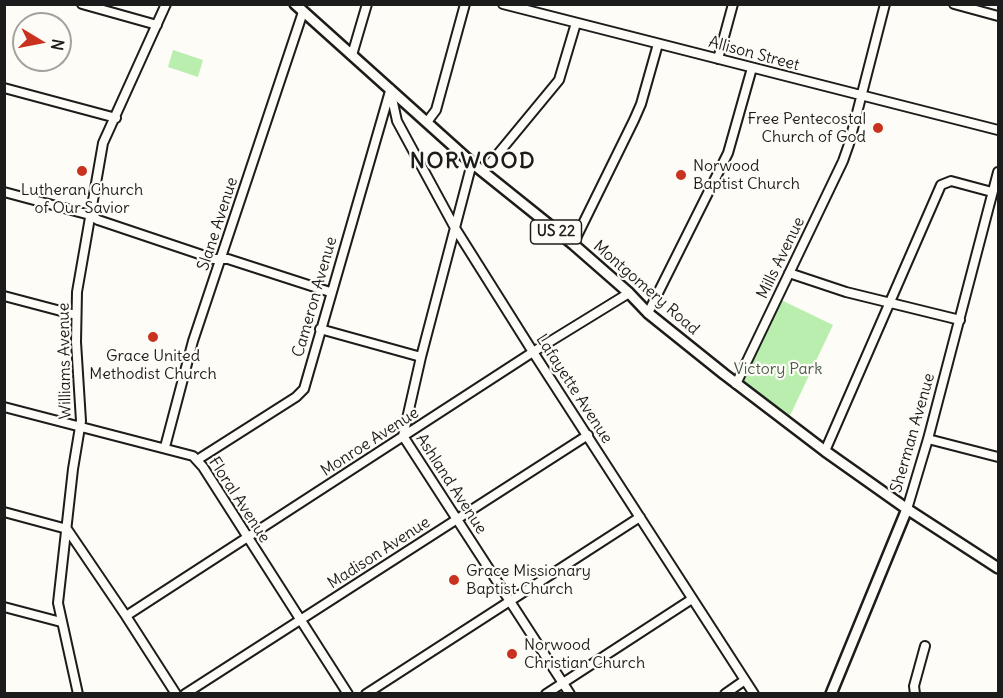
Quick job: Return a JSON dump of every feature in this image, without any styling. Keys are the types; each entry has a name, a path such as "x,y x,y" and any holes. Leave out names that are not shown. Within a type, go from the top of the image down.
{"main road":[{"name":"Montgomery Road","path":"295,4 472,163 573,244 629,293 648,313 736,384 825,451 908,509 999,568"},
{"name":"Sherman Avenue","path":"831,693 908,509"}],"street":[{"path":"82,4 157,25"},
{"name":"Williams Avenue","path":"78,693 61,622 58,591 80,427 81,411 76,349 78,285 101,151 166,4"},
{"path":"352,55 367,4"},
{"path":"427,122 436,110 465,4"},
{"name":"Allison Street","path":"503,4 999,130"},
{"path":"718,58 733,4"},
{"name":"Mills Avenue","path":"736,384 843,161 885,4"},
{"path":"954,4 999,16"},
{"name":"Slane Avenue","path":"165,447 193,341 303,12"},
{"path":"483,172 559,80 576,23"},
{"path":"573,244 639,110 658,44"},
{"path":"648,313 728,153 752,68"},
{"path":"4,88 116,118"},
{"name":"Lafayette Avenue","path":"390,89 397,121 455,228 754,693"},
{"name":"Cameron Avenue","path":"197,460 301,394 390,89"},
{"name":"Ashland Avenue","path":"472,163 421,357 403,436 570,693"},
{"name":"Sherman Avenue","path":"908,509 999,172"},
{"path":"825,451 941,185 951,182 992,192"},
{"path":"4,192 90,215 98,220 214,259 221,259 330,292"},
{"path":"789,273 846,292 960,320"},
{"name":"Monroe Avenue","path":"126,616 533,352 629,293"},
{"path":"4,296 76,315"},
{"path":"320,329 421,357"},
{"name":"Floral Avenue","path":"4,407 185,452 197,460 348,693"},
{"name":"Madison Avenue","path":"185,693 588,435"},
{"path":"928,439 999,457"},
{"path":"4,512 67,529 176,693"},
{"path":"366,693 640,517"},
{"path":"546,693 692,599"},
{"path":"4,607 61,622"},
{"path":"915,693 914,686 925,646"},
{"path":"725,693 745,680"}],"green space":[{"path":"173,50 203,60 198,77 168,67"},
{"name":"Victory Park","path":"777,298 833,325 787,422 736,384"}],"place":[{"name":"Free Pentecostal Church of God","path":"878,128"},
{"name":"Lutheran Church of Our Savior","path":"82,171"},
{"name":"Norwood Baptist Church","path":"681,175"},
{"name":"Grace United Methodist Church","path":"153,337"},
{"name":"Grace Missionary Baptist Church","path":"454,580"},
{"name":"Norwood Christian Church","path":"512,654"}],"district":[{"name":"NORWOOD","path":"473,162"}]}
